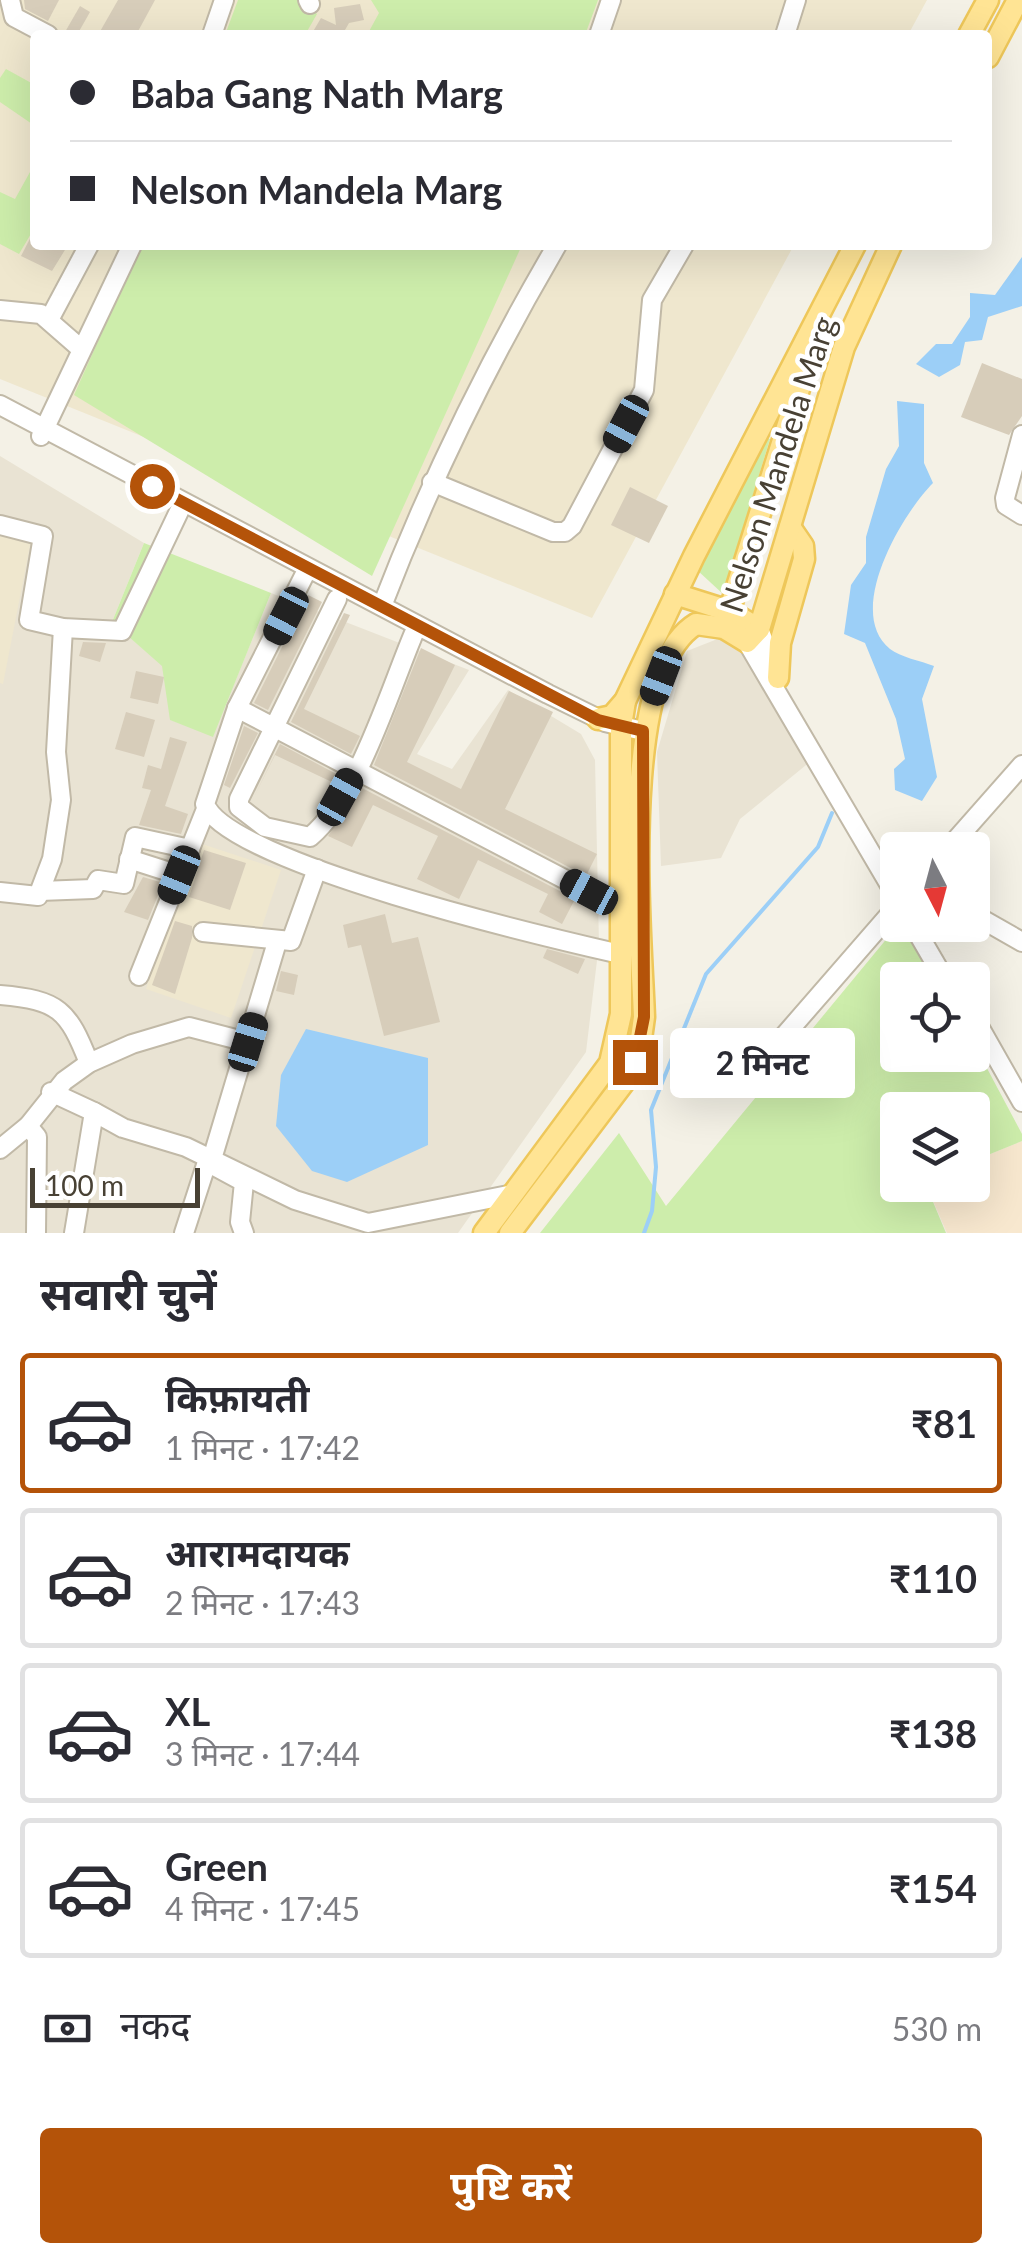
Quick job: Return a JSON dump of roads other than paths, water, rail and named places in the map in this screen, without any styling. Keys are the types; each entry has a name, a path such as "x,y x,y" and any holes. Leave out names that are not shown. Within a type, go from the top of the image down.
{"main road":[{"path":"973,30 988,0"},
{"path":"992,50 1018,0"},
{"name":"Nelson Mandela Marg","path":"510,1233 628,1077 640,1046 632,735 625,702 675,594 854,250"},
{"name":"Nelson Mandela Marg","path":"726,620 798,384 855,250"},
{"name":"Nelson Mandela Marg","path":"484,1233 614,1056 621,1014 620,954 632,735 682,634 696,624 726,620 752,640 844,347 890,250"},
{"path":"777,674 780,643 804,559 804,546 790,527"},
{"path":"675,594 726,620"},
{"path":"598,720 612,716 625,702"}],"street":[{"path":"10,0 14,17 39,30"},
{"path":"214,30 224,0"},
{"path":"601,30 611,0"},
{"path":"787,30 796,0"},
{"path":"50,318 87,250"},
{"path":"42,433 129,250"},
{"path":"382,606 432,482 512,322 554,250"},
{"path":"432,482 553,532 572,526 644,390 652,300 681,250"},
{"path":"0,310 33,312 50,318 80,348"},
{"path":"0,405 42,433"},
{"path":"0,414 307,572 414,633 632,735"},
{"path":"1022,436 1007,477 1005,498 1006,505 1022,515"},
{"path":"0,526 43,536 28,620 62,628 126,629 182,506"},
{"path":"307,572 382,606 632,735"},
{"path":"139,976 206,809 238,708 307,572"},
{"path":"337,599 239,798 239,807 265,827 310,837 324,825 356,768 414,633"},
{"path":"0,892 38,896 52,858 61,800 56,752 62,628"},
{"path":"752,640 777,674 880,853"},
{"path":"752,640 880,870"},
{"path":"238,708 589,892"},
{"path":"963,832 1022,765"},
{"path":"206,809 214,822 317,870 441,908 620,954"},
{"path":"40,891 93,889 98,880 124,884 134,838 190,849"},
{"path":"129,859 179,875"},
{"path":"203,932 288,942 294,936 317,870"},
{"path":"751,1074 880,923"},
{"path":"990,924 1022,942"},
{"path":"212,1159 277,942"},
{"path":"0,994 45,1003 67,1014 89,1064"},
{"path":"0,1148 28,1126 52,1092 89,1064 132,1044 189,1027 248,1042"},
{"path":"990,1046 1022,1102"},
{"path":"990,1059 1022,1114"},
{"path":"52,1092 212,1159 295,1200 368,1223 513,1194"},
{"path":"74,1233 94,1112"},
{"path":"28,1126 37,1137 36,1233"},
{"path":"184,1233 207,1162 244,1182 240,1222 244,1233"}],"water":[{"path":"1022,257 1022,306 988,317 982,340 965,342 960,365 939,377 916,364 936,344 952,344 970,317 970,293 995,295"},
{"path":"897,401 924,404 924,463 933,483 894,539 875,588 873,612 877,633 890,649 934,666 922,699 937,777 922,801 895,790 894,769 905,759 896,719 865,643 844,634 851,585 866,563 866,537 886,469 899,446"},
{"path":"306,1029 428,1058 428,1145 347,1182 312,1171 276,1126 281,1075"}],"waterway":[{"path":"644,1233 652,1211 656,1167 651,1110 706,974 818,847 832,813"}]}
